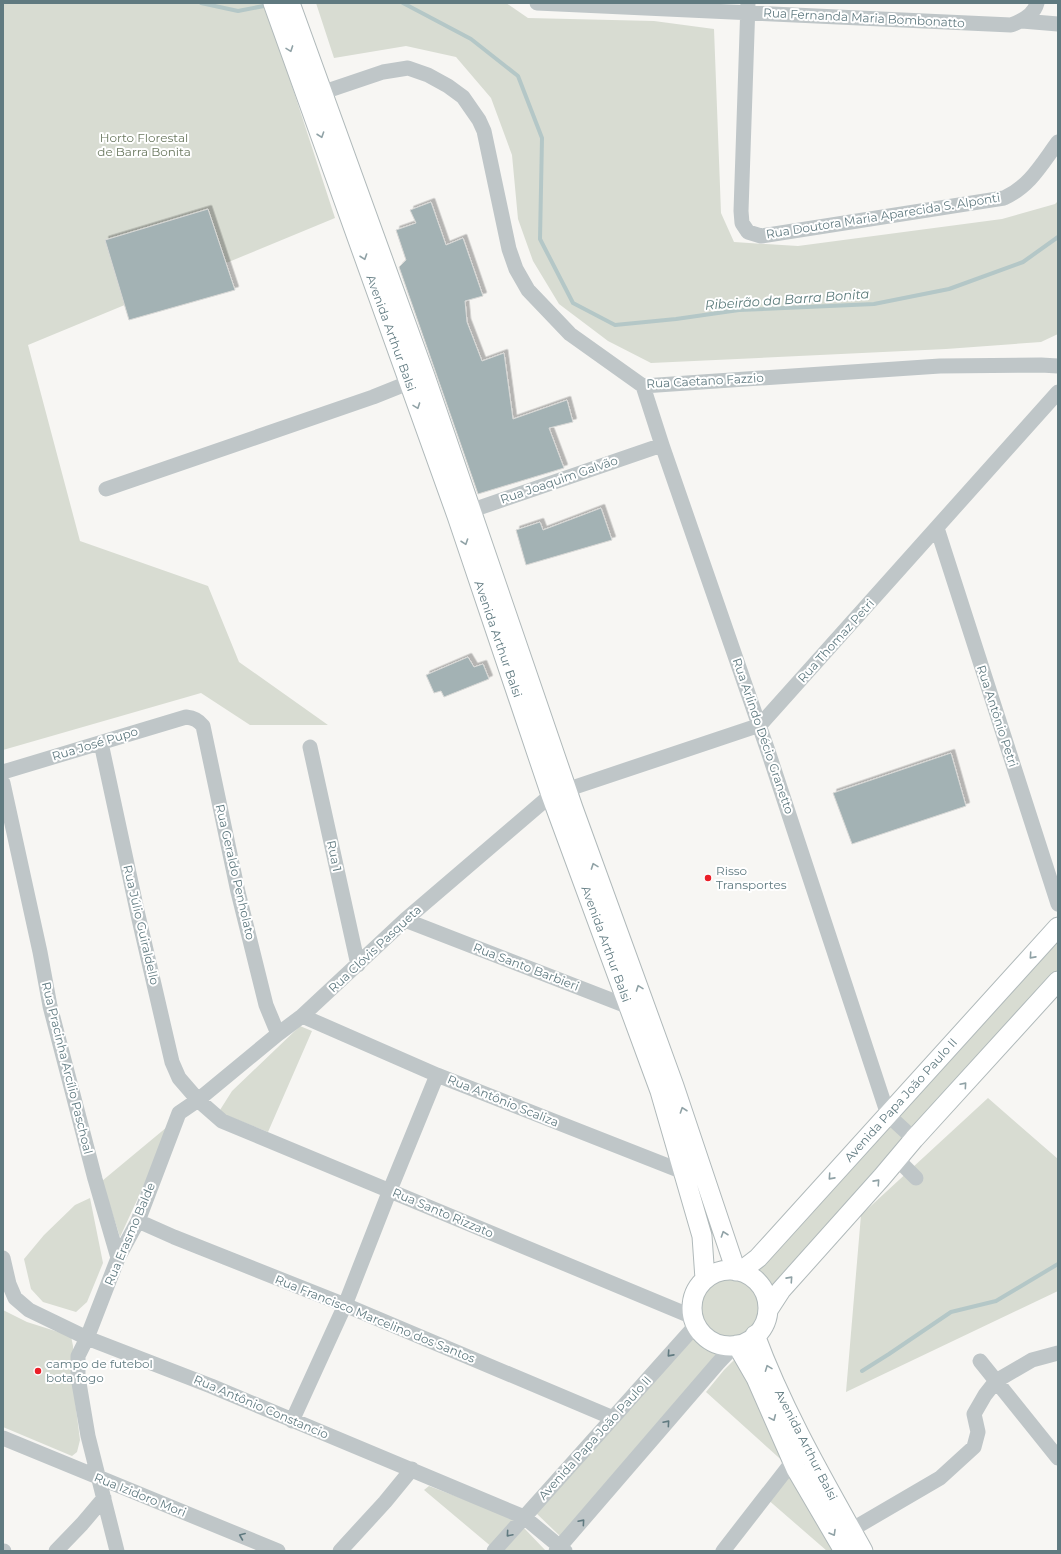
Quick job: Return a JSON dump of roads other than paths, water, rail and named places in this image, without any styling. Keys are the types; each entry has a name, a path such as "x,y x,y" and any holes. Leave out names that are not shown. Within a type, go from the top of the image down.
{"main road":[{"name":"Avenida Arthur Balsi","path":"283,7 464,513 559,792 629,1008 660,1091 702,1236 705,1279"},
{"name":"Avenida Arthur Balsi","path":"559,792 648,1013 739,1271"},
{"name":"Avenida Papa João Paulo II","path":"739,1271 758,1258 1058,927"},
{"path":"768,1310 766,1298 761,1286 752,1277 739,1271 729,1270 716,1272 705,1279 697,1288 693,1300 694,1321 703,1335 713,1342 725,1346 736,1345 749,1341 765,1323 768,1310 781,1290 914,1139 1058,981"},
{"name":"Avenida Arthur Balsi","path":"755,1335 801,1457 844,1551"},
{"name":"Avenida Arthur Balsi","path":"736,1345 801,1457 852,1530 863,1551"}],"street":[{"name":"Rua Fernanda Maria Bombonatto","path":"537,3 747,8 1011,25 1022,21"},
{"path":"1022,21 1036,7 1037,3"},
{"name":"Rua Doutora Maria Aparecida S. Alponti","path":"747,8 742,223 748,232 761,236 1004,198 1015,193 1028,183 1058,142"},
{"path":"1022,21 1058,24"},
{"name":"Rua Caetano Fazzio","path":"315,95 382,72 408,68 428,74 463,97 479,120 484,131 508,249 516,269 528,290 570,334 643,386 940,366 1058,366"},
{"path":"106,489 373,396 416,379"},
{"name":"Rua Arlindo Décio Granetto","path":"643,386 662,445 760,725 888,1114"},
{"name":"Rua Thomaz Petri","path":"559,792 760,725 1058,392"},
{"name":"Rua Joaquim Galvão","path":"464,513 662,445"},
{"name":"Rua Antônio Petri","path":"937,528 1058,904"},
{"name":"Rua José Pupo","path":"3,772 186,717"},
{"name":"Rua Geraldo Penholato","path":"186,717 195,719 202,726 238,892 266,1006 278,1034"},
{"name":"Rua Júlio Guiraldello","path":"101,743 138,915 172,1062 179,1078 198,1100"},
{"name":"Rua 1","path":"310,747 358,965"},
{"name":"Rua Pracinha Arcílio Paschoal","path":"3,783 40,952 50,1006 95,1179 118,1258"},
{"name":"Rua Clóvis Pasqueta","path":"198,1100 302,1016 405,920 559,792"},
{"name":"Rua Santo Barbieri","path":"405,920 629,1008 648,1013"},
{"name":"Rua Antônio Scaliza","path":"302,1016 437,1075 683,1173 706,1179"},
{"path":"292,1421 345,1305 437,1075"},
{"name":"Rua Santo Rizzato","path":"198,1100 222,1121 390,1190 694,1321"},
{"name":"Rua Erasmo Balde","path":"117,1551 88,1436 78,1377 78,1356 87,1338 118,1258 138,1221 179,1113 198,1100"},
{"path":"888,1114 914,1139"},
{"path":"897,1159 916,1178"},
{"name":"Rua Francisco Marcelino dos Santos","path":"138,1221 174,1237 345,1305 613,1418"},
{"name":"Rua Antônio Constancio","path":"3,1258 6,1287 15,1298 29,1310 87,1338 211,1386 524,1517 560,1550"},
{"name":"Avenida Papa João Paulo II","path":"494,1551 613,1418 694,1321"},
{"path":"560,1550 718,1363 736,1345"},
{"path":"852,1530 940,1478 974,1447 978,1432 974,1414 985,1395 996,1381 1032,1360 1058,1353"},
{"path":"980,1361 1058,1458"},
{"name":"Rua Izidoro Mori","path":"3,1438 278,1551"},
{"path":"723,1551 801,1457"},
{"path":"340,1551 385,1502 412,1469"},
{"path":"56,1551 104,1498"}],"waterway":[{"name":"Ribeirão da Barra Bonita","path":"201,3 238,11 269,5"},
{"name":"Ribeirão da Barra Bonita","path":"403,3 471,39 518,76 542,138 540,239 573,303 615,325 676,319 739,310 874,304 949,289 1023,262 1058,237"},
{"path":"862,1371 951,1312 996,1301 1058,1264"}],"place":[{"name":"Risso Transportes","path":"708,878"},
{"name":"campo de futebol bota fogo","path":"38,1371"}],"park label":[{"name":"Horto Florestal de Barra Bonita","path":"144,145"}]}
